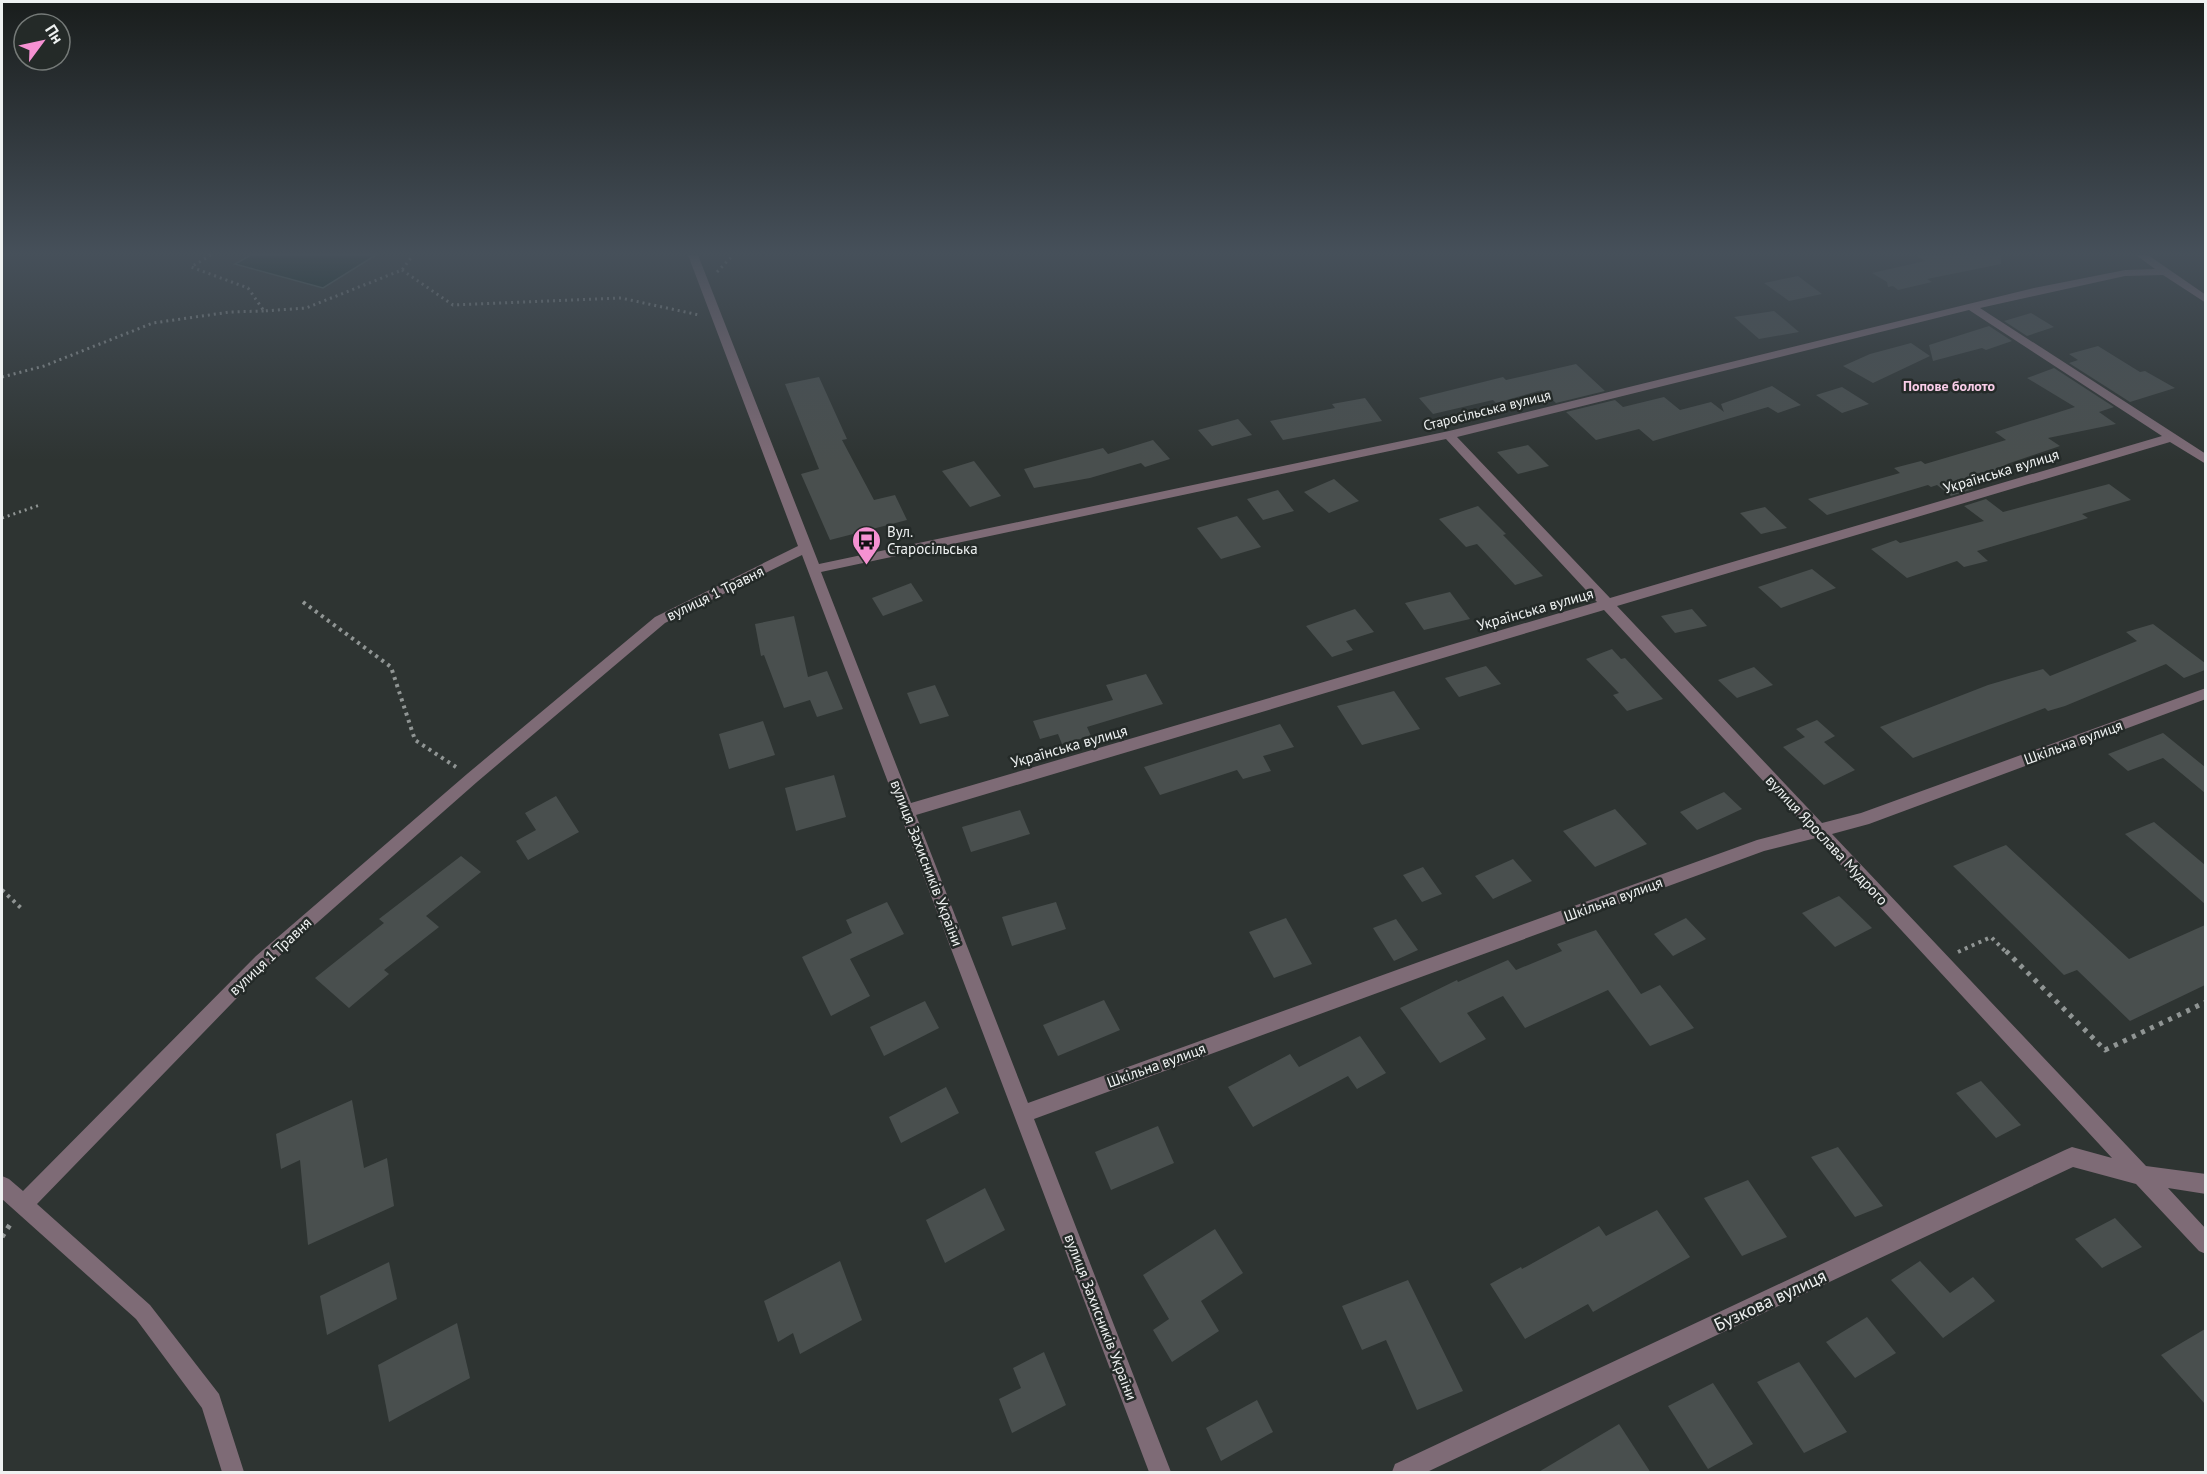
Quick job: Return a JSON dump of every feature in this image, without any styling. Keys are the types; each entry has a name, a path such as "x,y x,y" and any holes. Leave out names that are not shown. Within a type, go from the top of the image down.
{"street":[{"path":"719,324 814,569"},
{"name":"Старосільська вулиця","path":"814,569 1449,435 1898,324"},
{"path":"1997,324 2205,460"},
{"name":"вулиця Ярослава Мудрого","path":"1449,435 2205,1244"},
{"name":"Українська вулиця","path":"907,810 2172,437"},
{"name":"вулиця 1 Травня","path":"22,1205 261,961 471,778 660,620 806,548"},
{"name":"вулиця Захисників України","path":"814,569 1160,1473"},
{"name":"Шкільна вулиця","path":"1024,1113 1763,845 1863,819 2205,693"},
{"name":"Бузкова вулиця","path":"1403,1473 2072,1157 2141,1174 2205,1184"},
{"path":"2,1186 143,1312 211,1402 233,1473"}],"path":[{"path":"2,377 44,366 151,324"},
{"path":"2,518 40,505"},
{"path":"303,602 391,667 415,740 471,778"},
{"path":"2,891 21,908"},
{"path":"1940,960 1991,937 2105,1050 2205,1002"}],"building":[{"path":"1742,324 1789,324 1799,332 1759,339"},
{"path":"2008,324 2049,324 2054,327 2027,336"},
{"path":"1989,326 2012,341 1986,350 1982,348 1933,361 1929,345"},
{"path":"1911,343 1930,356 1873,383 1843,366 1870,354"},
{"path":"2098,346 2140,372 2145,371 2175,388 2130,402 2069,363 2078,360 2069,354"},
{"path":"1576,364 1605,391 1556,403 1542,390 1496,403 1493,400 1433,414 1419,398 1503,377 1506,380"},
{"path":"2054,368 2114,407 2099,412 2116,424 2048,438 2060,446 2007,464 2011,467 1964,482 1973,489 1951,496 1937,485 1931,487 1928,485 1827,515 1808,499 1900,473 1894,468 1921,461 1925,464 2006,440 1995,432 2075,407 2027,378"},
{"path":"819,377 847,439 842,440 874,500 895,495 907,520 830,540 801,474 819,469 785,384"},
{"path":"1772,386 1801,405 1778,413 1768,407 1653,441 1639,429 1596,440 1566,412 1615,400 1623,407 1664,397 1680,410 1711,402 1724,412 1721,404"},
{"path":"1842,387 1869,404 1842,413 1816,395"},
{"path":"1365,398 1382,421 1283,440 1270,421 1335,408 1332,404"},
{"path":"1238,419 1252,435 1212,446 1198,430"},
{"path":"1153,440 1170,459 1145,467 1141,463 1090,478 1034,488 1024,469 1103,448 1108,454"},
{"path":"1528,445 1549,466 1518,474 1497,452"},
{"path":"974,461 1001,496 970,507 942,471"},
{"path":"1334,479 1359,501 1329,513 1304,492"},
{"path":"2109,484 2131,500 2082,514 2088,518 1977,551 1988,561 1964,567 1957,561 1907,578 1871,549 1896,540 1900,543 1984,521 1964,506 1986,499 2003,512"},
{"path":"1278,490 1294,511 1263,520 1247,499"},
{"path":"1478,506 1543,576 1515,585 1477,544 1466,547 1439,519"},
{"path":"1765,507 1787,528 1761,534 1740,513"},
{"path":"1237,516 1261,547 1221,559 1197,528"},
{"path":"1812,569 1836,588 1781,608 1758,587"},
{"path":"911,583 923,601 883,616 872,598"},
{"path":"1450,592 1470,619 1424,630 1405,603"},
{"path":"1355,609 1374,632 1346,641 1353,650 1332,657 1306,626"},
{"path":"1692,609 1707,626 1675,633 1661,616"},
{"path":"794,616 808,677 827,671 843,709 817,717 810,700 784,708 764,655 761,656 755,624"},
{"path":"2153,624 2205,663 2205,670 2184,678 2166,664 2065,706 2048,711 2045,708 1913,758 1880,727 1988,685 2043,669 2050,676 2137,641 2126,632"},
{"path":"1612,649 1621,659 1625,658 1663,699 1627,711 1613,695 1619,693 1586,659"},
{"path":"1486,666 1501,684 1459,697 1445,678"},
{"path":"1754,667 1773,685 1737,698 1718,680"},
{"path":"1146,674 1163,704 1087,727 1091,736 1062,744 1058,734 1040,739 1033,721 1113,700 1106,685"},
{"path":"935,685 949,716 920,724 907,693"},
{"path":"1394,691 1420,729 1362,745 1337,706"},
{"path":"1817,720 1835,736 1824,742 1855,770 1824,785 1783,747 1805,737 1796,729"},
{"path":"763,721 775,755 729,769 719,734"},
{"path":"1280,724 1294,747 1263,756 1271,771 1243,779 1237,770 1160,795 1144,767"},
{"path":"2163,733 2205,767 2205,793 2163,758 2128,771 2108,754"},
{"path":"834,775 846,817 796,831 785,788"},
{"path":"1724,792 1742,809 1697,830 1680,812"},
{"path":"556,796 579,832 528,860 516,841 536,830 525,813"},
{"path":"1615,809 1647,844 1595,867 1563,831"},
{"path":"1020,810 1030,834 971,852 962,827"},
{"path":"2154,822 2205,865 2205,904 2125,834"},
{"path":"2006,845 2129,959 2205,925 2205,985 2130,1021 2077,970 2064,975 1953,866"},
{"path":"461,856 481,872 426,916 439,927 384,970 389,974 349,1008 315,978 384,923 379,919"},
{"path":"1513,859 1532,881 1493,899 1475,876"},
{"path":"1423,867 1442,894 1422,902 1403,875"},
{"path":"1839,896 1872,928 1835,947 1802,913"},
{"path":"887,902 904,934 850,959 870,996 831,1016 802,957 852,933 846,920"},
{"path":"1056,902 1066,929 1012,946 1002,917"},
{"path":"1286,918 1312,964 1274,978 1249,932"},
{"path":"1686,918 1706,939 1673,956 1654,934"},
{"path":"1396,919 1418,950 1394,961 1373,928"},
{"path":"1596,930 1641,994 1660,985 1694,1028 1650,1046 1608,990 1525,1028 1503,996 1467,1013 1486,1039 1440,1063 1400,1008 1457,980 1458,982 1508,960 1516,970 1562,951 1557,944"},
{"path":"1104,1000 1120,1030 1058,1056 1043,1025"},
{"path":"925,1001 939,1028 884,1056 870,1027"},
{"path":"1360,1036 1386,1073 1357,1089 1348,1076 1253,1127 1228,1087 1290,1054 1299,1067"},
{"path":"1981,1081 2021,1125 1996,1138 1956,1093"},
{"path":"946,1087 959,1113 901,1143 889,1117"},
{"path":"352,1100 364,1168 387,1158 394,1206 308,1245 300,1160 281,1169 276,1134"},
{"path":"1158,1126 1174,1163 1111,1190 1095,1152"},
{"path":"1838,1147 1883,1206 1855,1217 1811,1157"},
{"path":"1748,1180 1787,1237 1742,1256 1704,1198"},
{"path":"985,1188 1005,1230 945,1263 926,1220"},
{"path":"1657,1210 1690,1257 1593,1312 1588,1304 1525,1339 1490,1284 1599,1226 1606,1236"},
{"path":"2115,1218 2142,1247 2102,1268 2075,1239"},
{"path":"1215,1229 1243,1273 1201,1301 1219,1331 1172,1362 1153,1330 1169,1319 1143,1275"},
{"path":"840,1261 862,1320 800,1354 793,1333 778,1342 764,1301"},
{"path":"1920,1261 1950,1293 1973,1277 1995,1301 1943,1338 1891,1280"},
{"path":"389,1262 397,1299 327,1335 320,1296"},
{"path":"1408,1280 1463,1391 1417,1410 1386,1340 1362,1350 1342,1306"},
{"path":"1867,1317 1896,1353 1855,1378 1826,1342"},
{"path":"457,1323 470,1378 389,1422 378,1365"},
{"path":"2205,1329 2205,1404 2161,1355"},
{"path":"1044,1352 1066,1405 1012,1433 999,1399 1021,1388 1013,1368"},
{"path":"1799,1362 1847,1432 1804,1453 1757,1382"},
{"path":"1713,1383 1753,1444 1708,1469 1668,1406"},
{"path":"1257,1400 1273,1432 1221,1461 1206,1428"},
{"path":"1619,1424 1651,1473 1537,1473"}],"place":[{"name":"Вул. Старосільська","path":"866,566"}],"district":[{"name":"Попове болото","path":"1949,386"}]}
